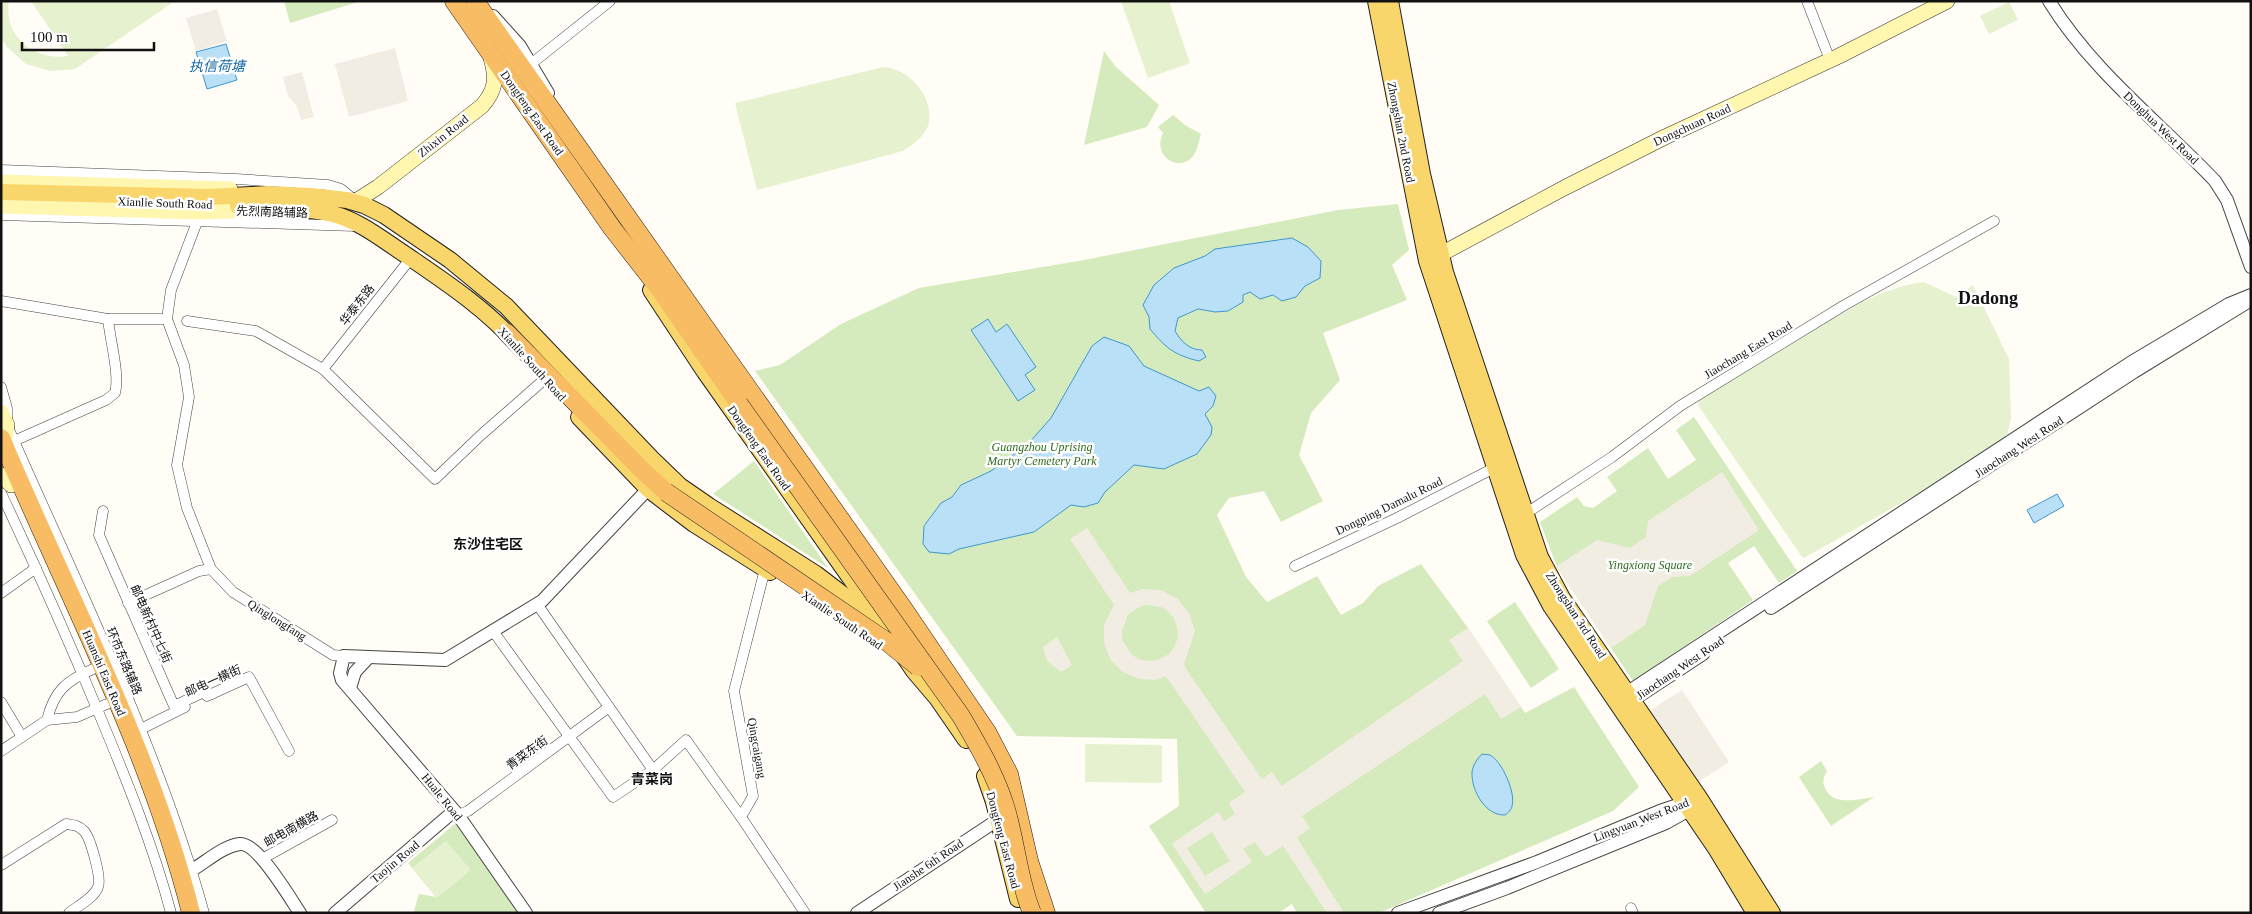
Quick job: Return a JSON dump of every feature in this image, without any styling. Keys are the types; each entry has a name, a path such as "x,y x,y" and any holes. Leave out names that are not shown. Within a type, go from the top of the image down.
{"highway":[{"name":"Dongfeng East Road","path":"454,1 612,228"},
{"name":"Dongfeng East Road","path":"476,1 903,608 1002,756 1013,786 1029,861 1046,913"},
{"path":"612,228 658,287 961,716 995,779 1004,804 1020,874 1032,913"},
{"path":"507,333 640,469 666,492 879,636 937,684"},
{"name":"Huanshi East Road","path":"6,432 154,795 174,853 191,913"},
{"name":"Huanshi East Road","path":"1,463 4,484 154,822 182,913"},
{"name":"Dongfeng East Road","path":"903,608 988,720 1009,752 1022,785 1029,831 1038,861 1058,913"}],"main road":[{"name":"Zhongshan 2nd Road","path":"1376,1 1434,258"},
{"name":"Zhongshan 2nd Road","path":"1390,1 1422,174 1434,258"},
{"name":"Dongchuan Road","path":"1434,258 1487,228 1649,145 1830,60 1947,1"},
{"name":"Zhixin Road","path":"356,201 378,188 486,102 493,91 496,78 489,52"},
{"path":"1,182 230,189 265,201"},
{"name":"Xianlie South Road","path":"1,192 159,199 237,197 323,204 357,215 410,247 472,289 556,357"},
{"name":"Xianlie South Road","path":"1,198 265,201 316,196 356,201 384,215 467,273 512,312 680,486 807,569 884,626 941,671 958,688"},
{"name":"Xianlie South Road","path":"237,197 332,214 361,226 411,258 459,292 507,333 617,459 648,490 694,524 796,589 914,671"},
{"path":"1,206 227,212 250,210 265,201"},
{"name":"Dongfeng East Road","path":"612,228 699,364 914,671 937,698 968,743 988,782 1023,913"},
{"name":"Zhongshan 3rd Road","path":"1434,258 1494,468 1519,543 1536,579 1626,699"},
{"name":"Zhongshan 3rd Road","path":"1434,258 1540,557 1551,578 1691,803 1755,913"},
{"path":"796,589 803,588 809,579 807,569"},
{"name":"Zhongshan 3rd Road","path":"1691,803 1772,913"}],"street":[{"path":"476,1 515,39 532,64 580,149"},
{"path":"532,64 610,1"},
{"path":"1807,1 1830,60"},
{"name":"Donghua West Road","path":"2049,1 2071,34 2100,68 2215,181 2229,206 2251,266"},
{"path":"1,170 236,179 328,185 341,189 356,201"},
{"name":"先烈南路辅路","path":"1,215 361,226"},
{"name":"Jiaochang East Road","path":"1525,514 1612,457 1680,406 1843,306 1994,221"},
{"name":"Qinglongfang","path":"197,222 171,290 167,319 184,365 188,397 177,465 187,508 211,569 233,592 333,655 445,660 537,604 648,490"},
{"name":"华泰东路","path":"323,369 411,258"},
{"name":"Jiaochang West Road","path":"1626,699 2130,363 2206,317 2239,299 2251,295"},
{"name":"Jiaochang West Road","path":"1626,699 2134,372 2251,300"},
{"path":"1,301 108,319 167,319"},
{"path":"6,432 106,400 115,393 117,373 111,347 108,319"},
{"path":"187,321 256,331 323,369 435,479 481,435 546,378"},
{"name":"环市东路辅路","path":"1,387 7,408 6,432 102,639 192,870 204,913"},
{"name":"Dongping Damalu Road","path":"1294,566 1397,518 1494,468"},
{"path":"4,484 36,568 88,672 62,687 56,694 48,720"},
{"name":"邮电新村中七街","path":"103,511 99,535 174,706 204,692 212,694"},
{"path":"1,593 36,568"},
{"path":"128,603 199,571 211,569"},
{"name":"Qingcaigang","path":"741,817 753,796 734,691 765,569"},
{"path":"537,604 653,770"},
{"path":"493,631 613,797 653,770 686,740 806,913"},
{"name":"Huale Road","path":"344,656 340,673 342,680 456,813 526,913"},
{"path":"350,688 356,672 368,658"},
{"name":"邮电一横街","path":"139,730 249,677 289,750"},
{"path":"1,702 22,737"},
{"path":"1,751 48,720 77,717 102,706 146,831 171,913"},
{"name":"青菜东街","path":"456,813 468,811 609,707"},
{"path":"998,819 1005,812 1012,797 1013,786"},
{"name":"Lingyuan West Road","path":"1398,913 1691,803"},
{"name":"Lingyuan West Road","path":"1439,913 1507,888 1666,823 1691,803"},
{"name":"Taojin Road","path":"335,913 456,813"},
{"name":"Jianshe 6th Road","path":"857,913 998,819"},
{"name":"邮电南横路","path":"262,859 332,820"},
{"path":"1,865 66,824 78,826 86,833 99,879 98,887 94,894 69,913"},
{"path":"192,870 229,847 242,843 251,847 262,859 300,913"}],"green space":[{"path":"1,1 9,1 8,14 16,36 33,50 44,55 56,57 68,56 31,1 175,1 75,69 50,71 26,64 7,47 1,37"},
{"path":"284,1 361,1 290,23"},
{"path":"1121,1 1169,1 1190,63 1148,78"},
{"path":"2009,2 2018,20 1989,34 1980,16"},
{"path":"1104,51 1116,67 1159,105 1147,127 1084,145"},
{"path":"883,67 893,69 911,79 924,95 929,115 928,126 921,137 903,151 757,190 735,103"},
{"path":"1173,115 1185,125 1201,134 1195,153 1183,163 1170,161 1161,150 1160,142 1163,133 1158,127"},
{"name":"Guangzhou Uprising Martyr Cemetery Park","path":"1398,204 1409,250 1392,265 1407,300 1323,333 1340,380 1311,413 1299,455 1323,501 1281,522 1264,491 1229,498 1217,515 1246,577 1267,602 1317,576 1341,615 1363,603 1378,586 1421,564 1468,628 1525,713 1574,687 1639,787 1613,811 1379,913 1297,913 1292,904 1278,913 1206,913 1149,826 1179,806 1177,739 1017,736 755,371 780,365 841,324 919,288 1084,260 1338,210"},
{"path":"1924,282 1956,297 1973,285 2009,359 2011,420 2007,434 1998,445 1949,476 1804,558 1698,405 1699,398 1858,305 1896,288"},
{"name":"Yingxiong Square","path":"1694,417 1797,571 1779,583 1754,546 1728,563 1753,600 1633,681 1557,567 1540,522 1577,497 1584,506 1593,508 1617,491 1607,477 1648,448 1668,479 1696,460 1676,430"},
{"path":"754,461 828,568 713,494"},
{"path":"1515,602 1559,669 1531,688 1487,621"},
{"path":"1085,744 1162,745 1162,783 1085,782"},
{"path":"1821,761 1827,771 1824,783 1830,795 1841,800 1874,797 1831,826 1799,777"},
{"path":"456,823 518,913 415,913 419,894 436,897 408,863"},
{"path":"446,841 471,870 437,898 412,868"}],"shaded area":[{"path":"217,9 227,41 196,51 186,18"},
{"path":"395,48 408,101 349,117 335,64"},
{"path":"302,72 314,117 301,120 297,106 288,96 283,77"},
{"path":"1722,472 1759,530 1690,576 1672,577 1658,586 1645,625 1611,648 1557,566 1597,540 1630,548 1646,537 1648,521"},
{"path":"1087,528 1130,593 1143,589 1161,590 1178,599 1189,613 1195,631 1184,664 1186,669 1262,779 1272,772 1282,786 1463,661 1449,640 1468,628 1521,707 1501,719 1485,694 1302,816 1310,828 1297,838 1344,913 1327,913 1283,846 1266,857 1255,842 1243,849 1252,862 1205,894 1172,844 1218,812 1224,821 1235,814 1229,803 1245,792 1166,676 1155,680 1139,679 1123,672 1111,661 1104,643 1104,625 1114,605 1070,539","holes":["1143,605 1161,607 1168,611 1174,618 1177,627 1178,637 1175,646 1169,654 1160,659 1151,661 1141,660 1132,655 1122,640 1122,631 1128,614","1212,832 1230,861 1205,876 1187,848"]},
{"path":"1057,637 1072,665 1061,672 1047,661 1043,647"},
{"path":"1682,690 1729,762 1696,783 1649,711"}],"water":[{"name":"执信荷塘","path":"226,44 237,80 207,89 196,52"},
{"path":"1292,238 1308,247 1321,261 1320,278 1305,286 1296,297 1282,301 1273,295 1260,299 1250,292 1243,295 1243,302 1228,311 1215,312 1198,309 1178,318 1175,331 1177,335 1189,347 1202,350 1206,357 1199,361 1177,353 1166,346 1150,329 1149,317 1143,305 1154,285 1174,268 1205,256 1215,249"},
{"path":"988,319 996,332 1007,324 1036,367 1025,375 1035,390 1018,401 971,330"},
{"path":"1104,337 1129,346 1144,366 1199,391 1209,387 1216,396 1213,406 1205,414 1212,427 1211,435 1197,454 1164,469 1134,465 1105,492 1098,503 1084,507 1071,505 1034,532 959,549 949,554 929,552 923,544 924,526 941,503 952,497 961,485 991,471 1027,445 1051,418 1092,346"},
{"path":"2057,494 2064,506 2034,523 2027,510"},
{"path":"1482,754 1495,758 1507,778 1513,800 1509,812 1505,815 1498,814 1486,807 1474,787 1472,772"}],"district":[{"name":"Dadong","path":"1988,298"},
{"name":"东沙住宅区","path":"488,544"},
{"name":"青菜岗","path":"652,779"}]}
